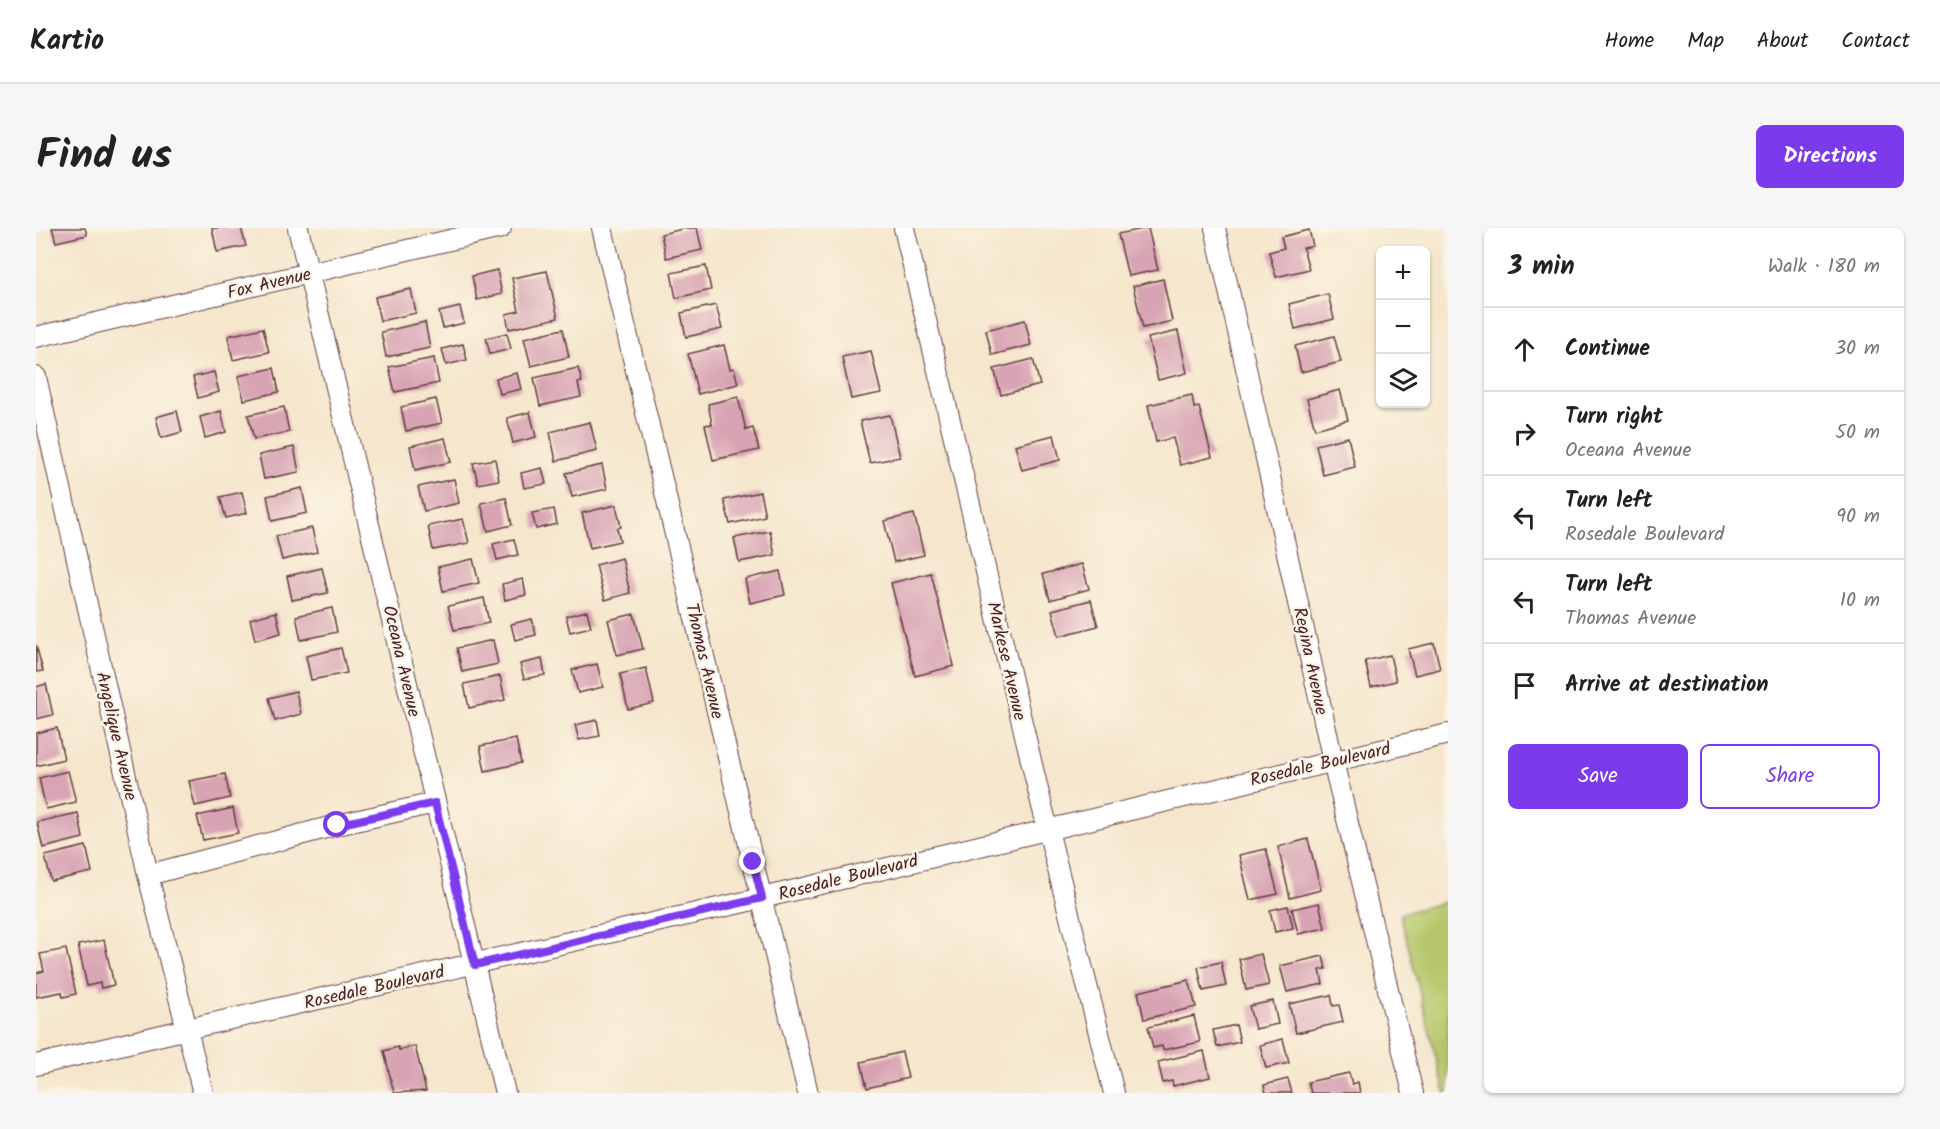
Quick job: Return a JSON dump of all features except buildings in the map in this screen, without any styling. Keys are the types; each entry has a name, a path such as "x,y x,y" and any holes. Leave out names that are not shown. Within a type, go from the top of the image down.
{"street":[{"name":"Oceana Avenue","path":"298,228 505,1093"},
{"name":"Fox Avenue","path":"36,337 501,228"},
{"name":"Thomas Avenue","path":"602,228 808,1093"},
{"name":"Markese Avenue","path":"904,228 1048,829 1114,1093"},
{"name":"Regina Avenue","path":"1215,228 1333,761 1413,1093"},
{"name":"Angelique Avenue","path":"36,377 148,875 203,1093"},
{"name":"Rosedale Boulevard","path":"36,1065 762,898 1448,734"},
{"path":"148,875 337,825 435,803"}],"green space":[{"path":"1448,901 1448,1093 1445,1093 1400,914"}],"route":[{"path":"337,825 435,803 475,965 762,898 753,862"}]}
